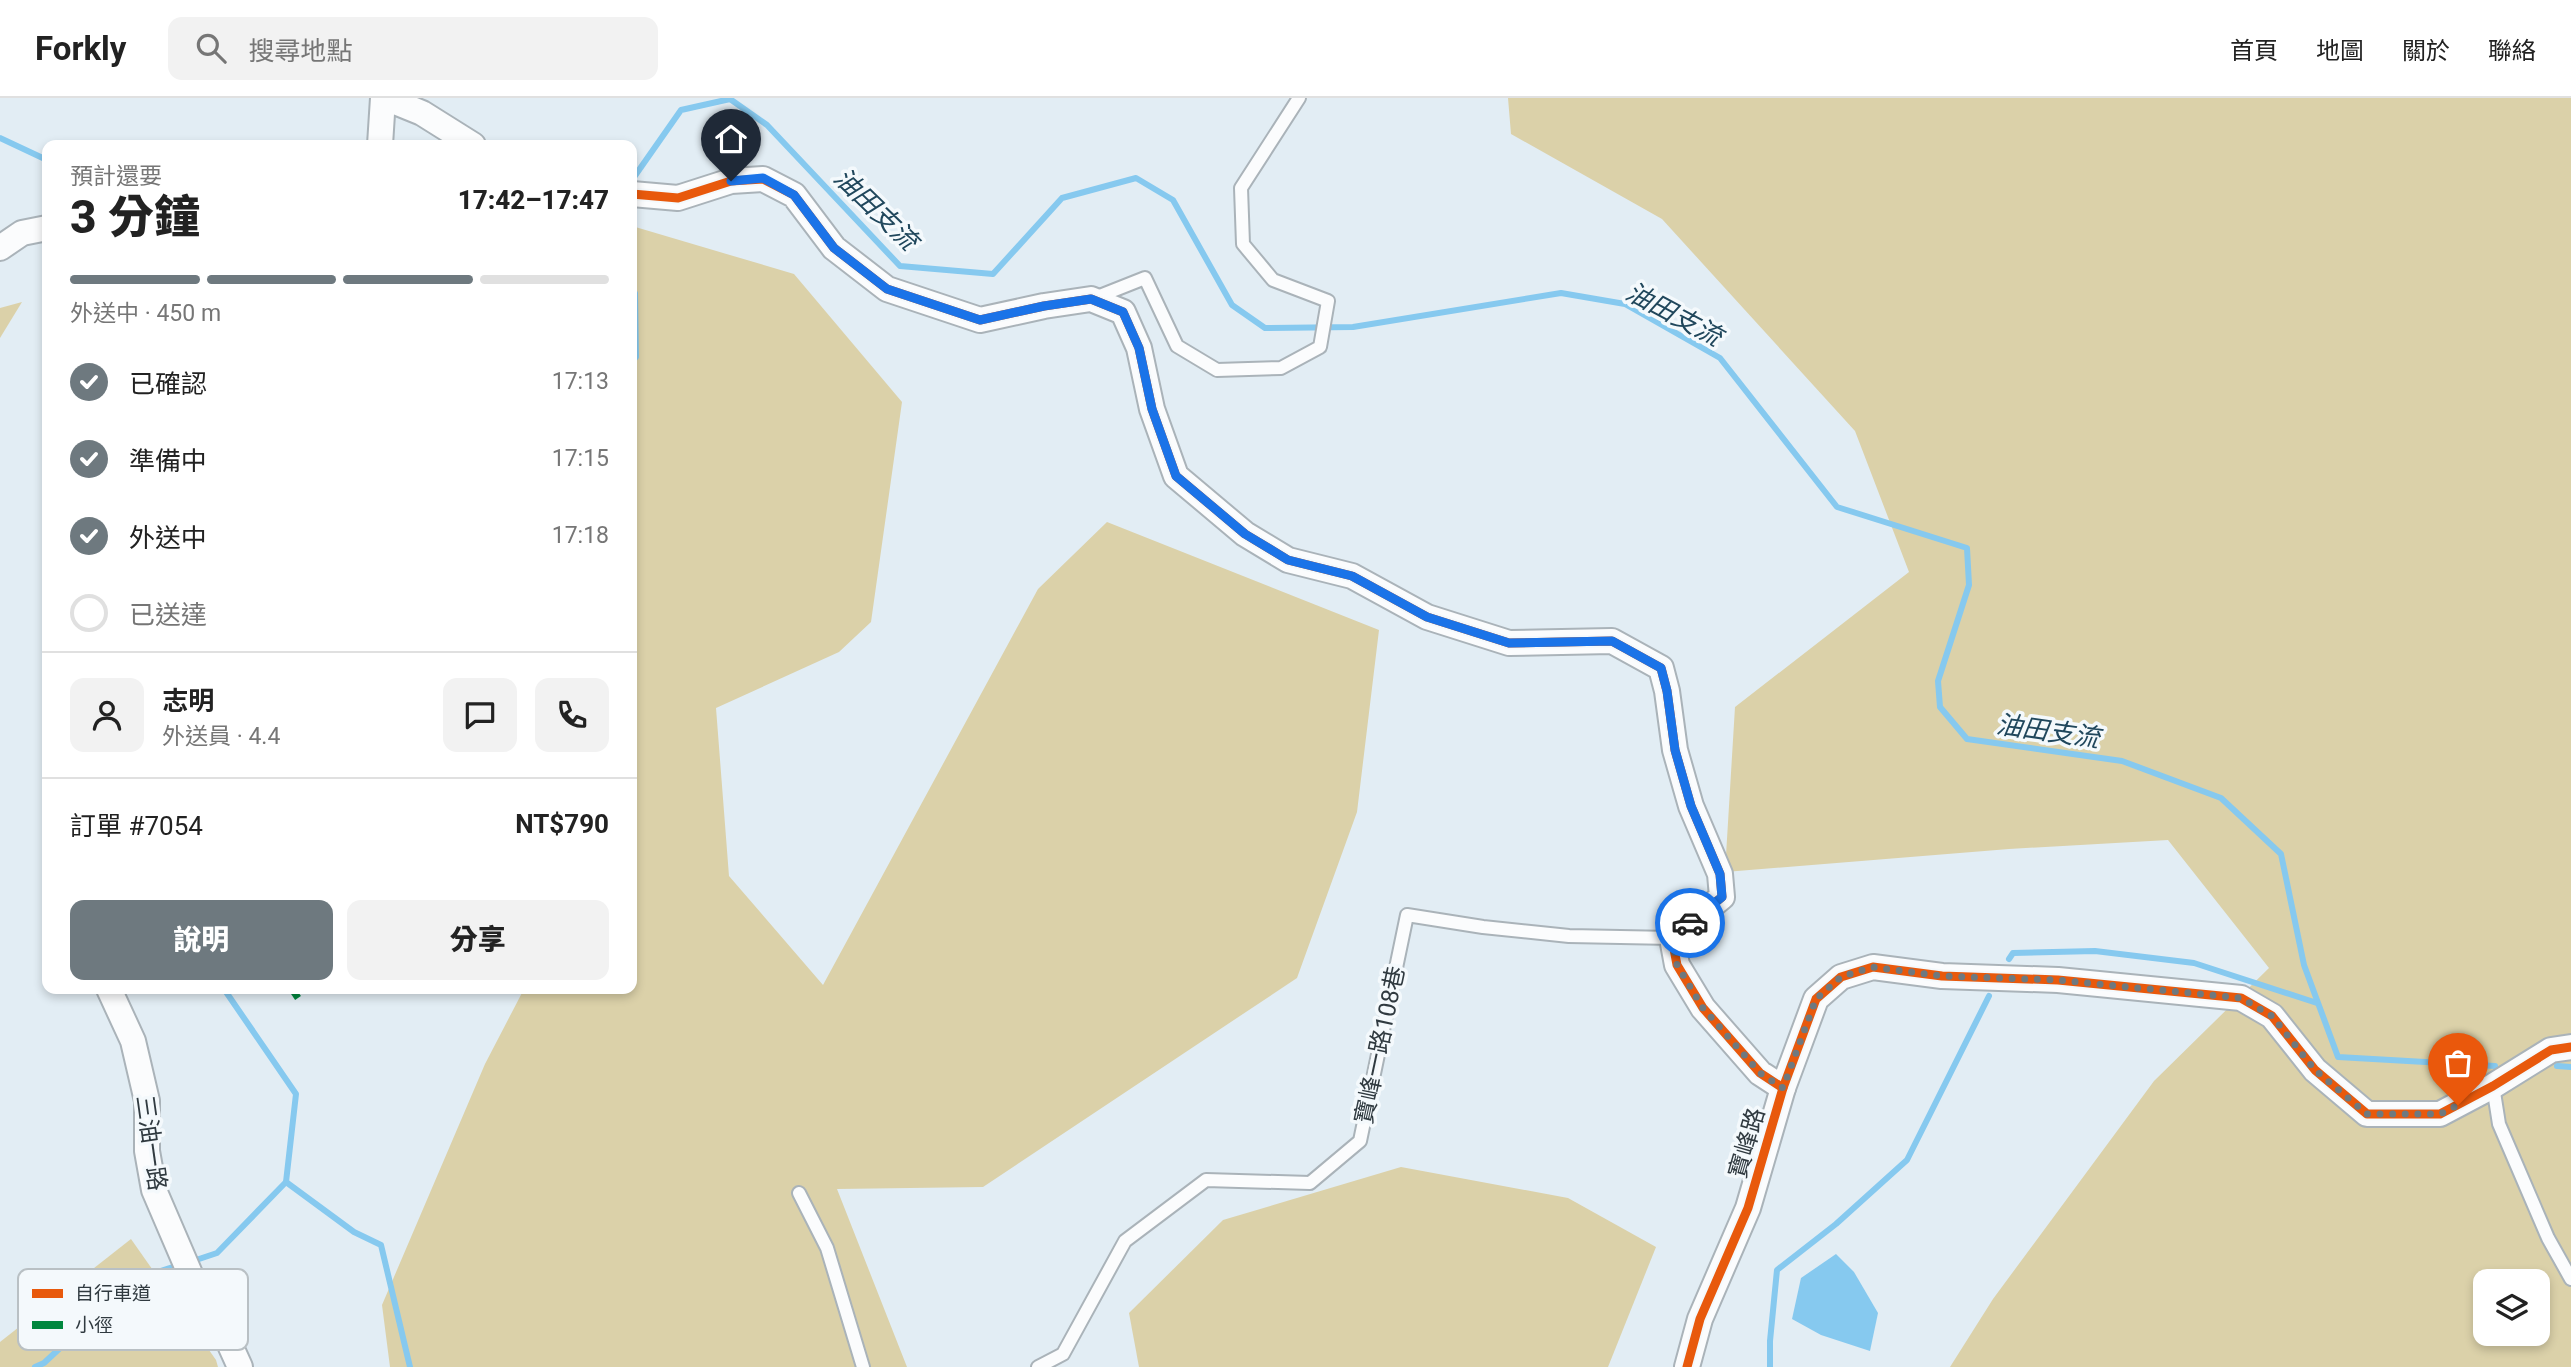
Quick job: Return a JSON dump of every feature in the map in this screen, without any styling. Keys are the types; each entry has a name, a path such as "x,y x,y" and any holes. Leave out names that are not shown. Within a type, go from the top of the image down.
{"street":[{"path":"380,140 384,98 422,113 465,140"},
{"path":"637,195 678,198 731,181 763,178 794,195 834,248 887,289 980,320 1091,299 1123,312 1139,348 1152,409 1176,476 1245,534 1288,560 1352,576 1427,617 1509,643 1612,641 1661,668 1675,750 1691,806 1720,874 1722,897 1672,938 1677,965 1703,1008 1760,1073 1783,1088"},
{"path":"0,248 22,233 42,229"},
{"name":"寶峰路","path":"1688,1367 1700,1320 1748,1208 1783,1088 1816,999 1841,977 1872,967 1942,976 2057,980 2241,998 2272,1016 2315,1070 2367,1114 2440,1114 2493,1086 2551,1050 2571,1047"},
{"name":"三油一路","path":"111,994 133,1041 147,1101 147,1151 154,1190 188,1269"},
{"name":"三油一路","path":"232,1350 240,1367"}],"lane":[{"path":"1091,299 1145,278 1177,346 1217,370 1281,368 1320,347 1328,301 1273,280 1243,244 1241,188 1299,98"},
{"name":"寶峰一路108巷","path":"1038,1367 1063,1354 1125,1241 1206,1180 1310,1183 1360,1140 1407,915 1483,927 1570,936 1672,938"},
{"path":"2493,1086 2499,1124 2548,1238 2571,1279"},
{"path":"799,1194 827,1248 863,1367"}],"shaded area":[{"path":"1508,98 2571,98 2571,1367 1950,1367 1993,1299 2154,1081 2269,968 2168,840 2009,849 1725,872 1735,707 1909,572 1855,431 1662,219 1511,134"},
{"path":"637,227 794,274 902,402 871,622 839,652 716,708 729,876 823,985 1038,589 1107,522 1379,630 1357,812 1297,978 983,1187 837,1189 907,1367 390,1367 382,1305 485,1064 521,994 637,994"},
{"path":"22,302 0,338 0,308"},
{"path":"1401,1167 1568,1198 1656,1247 1608,1367 1139,1367 1129,1313 1223,1220"},
{"path":"131,1239 152,1269 93,1269"},
{"path":"18,1328 18,1350 209,1350 218,1367 0,1367 0,1342"}],"water":[{"path":"1836,1254 1854,1272 1878,1313 1870,1351 1821,1335 1792,1319 1801,1278"}],"waterway":[{"name":"油田支流","path":"637,173 681,110 730,99 767,125 900,266 993,274 1062,198 1136,178 1173,200 1232,305 1265,328 1353,327 1561,293 1625,304 1720,358 1837,507 1967,548 1969,585 1938,681 1940,707 1967,739 2122,761 2221,798 2281,854 2304,965 2338,1057 2495,1066"},
{"name":"油田支流","path":"0,138 42,158"},
{"path":"2009,959 2013,953 2095,951 2194,963 2317,1003"},
{"path":"190,1262 217,1253 286,1182 296,1094 227,994"},
{"path":"1770,1367 1777,1270 1836,1224 1907,1160 1989,996"},
{"name":"油田支流","path":"2557,1066 2571,1067"},
{"path":"286,1182 354,1232 381,1245 410,1367"},
{"path":"167,1269 179,1265"},
{"path":"35,1367 44,1363 58,1350"}],"marked path":[{"path":"295,994 298,998"}],"cycle path":[{"path":"637,194 678,198 731,181 763,179 794,195 834,248 887,289 980,320 1091,299 1123,312 1139,348 1152,409 1176,476 1245,534 1288,560 1352,576 1427,617 1509,643 1612,641 1661,668 1675,750 1691,806 1720,874 1722,897 1672,938 1677,965 1703,1008 1760,1073 1783,1088"},
{"path":"1687,1367 1700,1319 1748,1208 1783,1088 1816,999 1841,977 1873,967 1942,976 2058,980 2241,998 2272,1016 2315,1070 2367,1114 2440,1114 2493,1086 2551,1050 2571,1047"}],"way so far":[{"path":"1690,923 1672,938 1677,965 1703,1008 1760,1073 1783,1088 1816,999 1841,977 1872,967 1942,976 2057,980 2241,998 2272,1016 2315,1070 2367,1114 2440,1114 2458,1105"}],"route":[{"path":"731,181 763,178 794,195 834,248 887,289 980,320 1091,299 1123,312 1139,348 1152,409 1176,476 1245,534 1288,560 1352,576 1427,617 1509,643 1612,641 1661,668 1675,750 1691,806 1720,874 1722,897 1690,923"}]}
